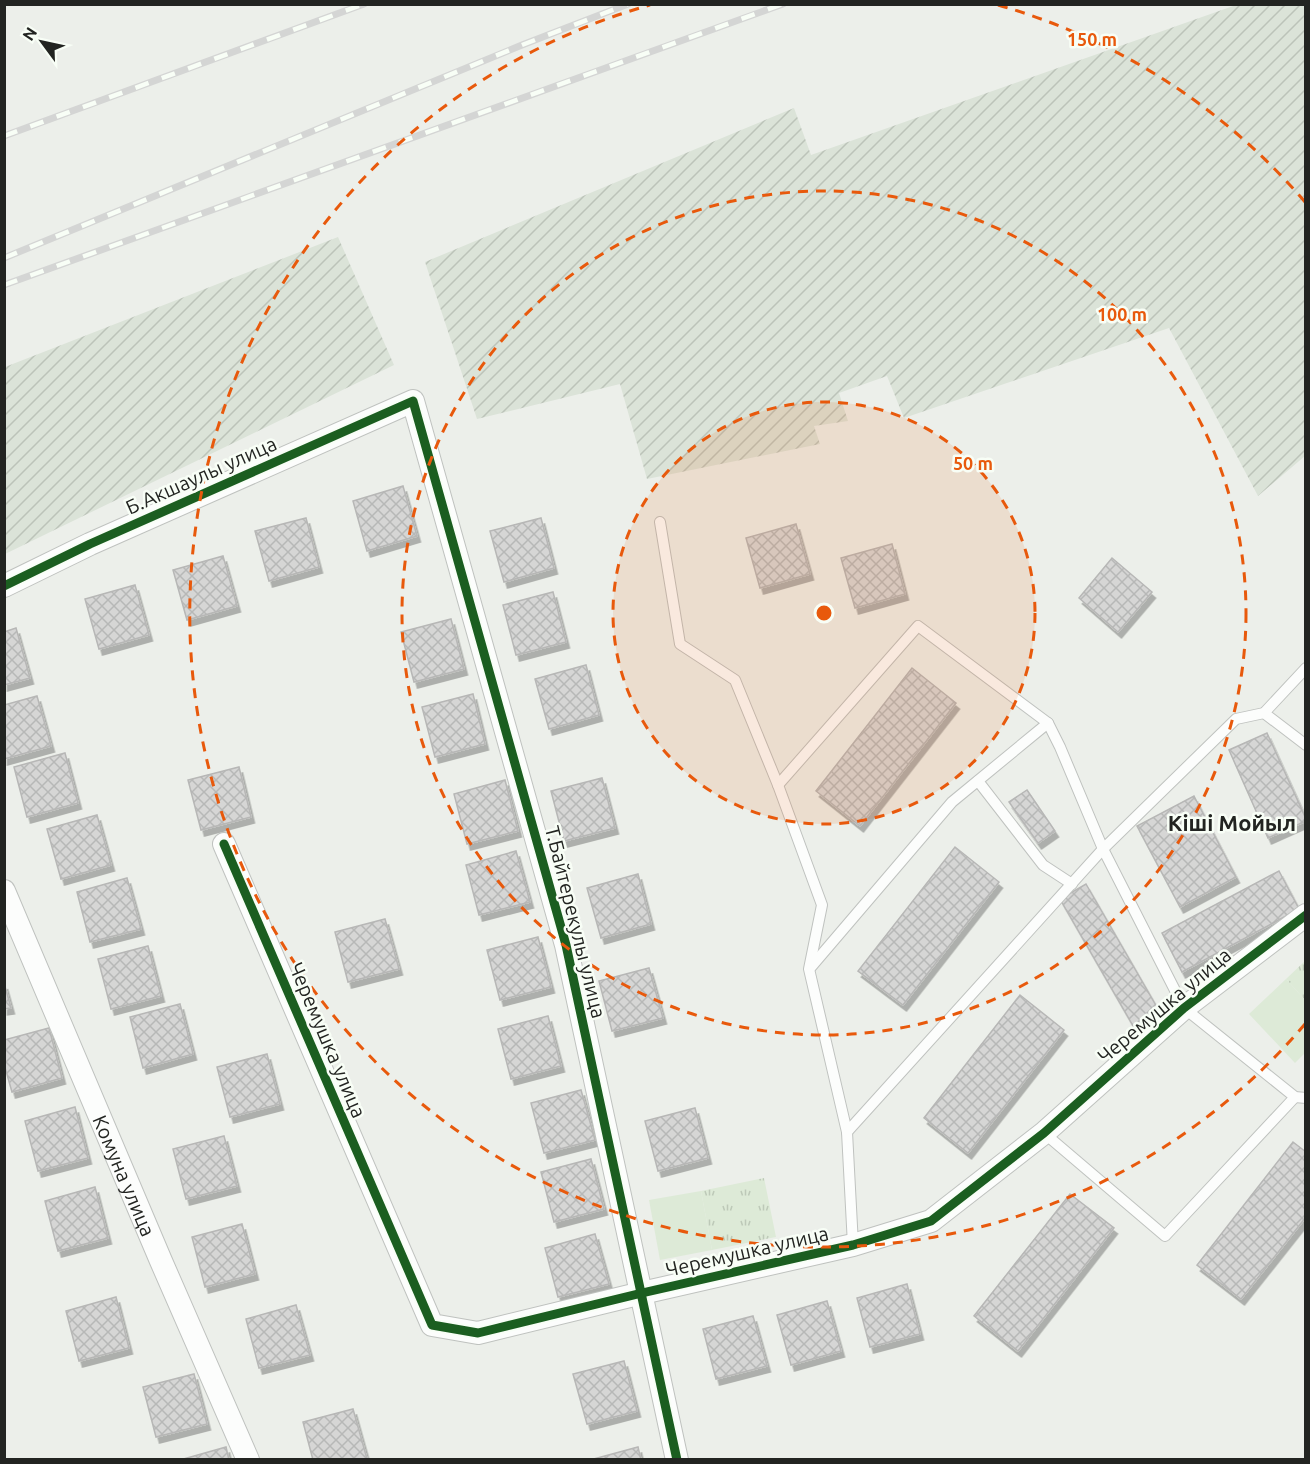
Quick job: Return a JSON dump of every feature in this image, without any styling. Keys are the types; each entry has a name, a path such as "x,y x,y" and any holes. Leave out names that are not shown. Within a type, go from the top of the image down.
{"street":[{"name":"Б.Акшаулы улица","path":"4,586 90,544 413,401"},
{"name":"Т.Байтерекулы улица","path":"413,401 566,945 677,1460"},
{"name":"Черемушка улица","path":"224,844 432,1325 478,1333 853,1245 931,1221 1044,1133 1184,1008 1305,915"},
{"name":"Комуна улица","path":"4,891 248,1460"}],"lane":[{"path":"660,522 680,644 735,680 778,785 822,905 809,969 847,1132 853,1245"},
{"path":"778,785 918,626 1048,723 1103,849 1184,1008 1300,1097 1166,1236 1044,1133"},
{"path":"847,1132 1103,849 1236,718 1264,713 1305,668"},
{"path":"1264,713 1305,745"},
{"path":"809,969 952,802 1048,723"},
{"path":"978,781 1043,865 1072,884"}],"shaded area":[{"path":"1236,5 1306,5 1305,456 1258,496 1169,328 904,418 887,376 839,393 848,421 814,426 820,444 647,479 620,384 477,419 425,262 794,108 811,155"},
{"path":"338,237 394,365 5,554 5,367"}],"green space":[{"path":"1305,961 1305,1000 1286,979"},
{"path":"1286,979 1305,1000 1305,1053 1295,1063 1249,1014"},
{"path":"764,1178 776,1237 712,1250 701,1191"},
{"path":"701,1191 712,1250 660,1260 649,1200"}],"building":[{"path":"403,486 417,536 367,551 353,501"},
{"path":"306,518 319,567 269,581 255,531"},
{"path":"541,518 554,568 504,582 490,531"},
{"path":"796,524 810,574 760,588 746,538"},
{"path":"892,544 905,594 855,608 841,558"},
{"path":"223,556 237,606 187,620 173,570"},
{"path":"1112,558 1152,592 1118,632 1079,598"},
{"path":"135,585 149,635 99,649 85,599"},
{"path":"553,592 566,642 516,655 503,605"},
{"path":"451,619 464,669 414,682 401,632"},
{"path":"16,628 30,678 4,685 4,632"},
{"path":"586,665 599,715 549,729 535,679"},
{"path":"912,668 956,703 860,826 816,791"},
{"path":"473,694 485,744 435,757 422,707"},
{"path":"37,696 51,746 4,759 4,705"},
{"path":"1267,733 1306,819 1268,838 1229,750"},
{"path":"65,753 78,803 27,817 14,767"},
{"path":"239,767 251,817 201,830 188,780"},
{"path":"602,778 615,828 564,841 551,791"},
{"path":"505,780 518,831 467,844 454,794"},
{"path":"1027,790 1055,831 1038,843 1009,802"},
{"path":"1194,796 1236,877 1180,907 1137,826"},
{"path":"97,815 111,865 61,879 47,829"},
{"path":"955,847 999,882 903,1005 858,971"},
{"path":"516,851 530,902 479,915 466,865"},
{"path":"1279,871 1299,909 1182,972 1162,933"},
{"path":"638,874 651,924 601,938 587,888"},
{"path":"127,878 141,929 90,942 77,892"},
{"path":"1086,884 1162,1016 1136,1031 1060,899"},
{"path":"385,919 399,969 348,982 335,932"},
{"path":"538,937 551,987 500,1000 487,950"},
{"path":"148,946 161,996 111,1009 98,959"},
{"path":"649,968 663,1018 612,1031 599,981"},
{"path":"4,983 11,1008 4,1009"},
{"path":"1020,995 1064,1030 968,1153 924,1118"},
{"path":"180,1004 193,1054 143,1068 130,1017"},
{"path":"548,1016 561,1066 511,1079 498,1029"},
{"path":"49,1028 62,1078 12,1092 4,1064 4,1040"},
{"path":"267,1054 280,1104 230,1117 217,1067"},
{"path":"581,1090 595,1140 544,1153 531,1103"},
{"path":"75,1107 88,1158 38,1171 25,1121"},
{"path":"695,1108 708,1158 658,1171 645,1121"},
{"path":"224,1136 237,1186 186,1199 173,1149"},
{"path":"1293,1142 1306,1152 1306,1217 1241,1299 1197,1265"},
{"path":"591,1159 604,1209 554,1222 541,1172"},
{"path":"95,1187 108,1238 58,1251 45,1201"},
{"path":"1070,1194 1114,1228 1018,1351 974,1316"},
{"path":"242,1224 255,1274 205,1287 192,1237"},
{"path":"595,1234 609,1284 558,1297 545,1248"},
{"path":"907,1284 920,1334 870,1347 857,1298"},
{"path":"116,1297 129,1348 79,1361 66,1311"},
{"path":"827,1301 841,1351 791,1365 777,1315"},
{"path":"296,1305 310,1355 259,1368 246,1319"},
{"path":"753,1316 767,1366 716,1379 703,1329"},
{"path":"624,1361 637,1411 587,1424 573,1374"},
{"path":"194,1374 207,1424 156,1437 143,1387"},
{"path":"353,1409 367,1459 313,1460 303,1422"},
{"path":"226,1447 229,1460 180,1460"},
{"path":"638,1447 641,1460 590,1460"}],"railway":[{"path":"4,136 364,4"},
{"path":"4,258 522,45 628,4"},
{"path":"4,285 783,4"}],"cycle path":[{"path":"4,586 90,544 413,401 566,945 677,1460"},
{"path":"224,844 432,1325 478,1333 853,1245 931,1221 1044,1133 1184,1008 1306,915"}],"district":[{"name":"Кіші Мойыл","path":"1232,822"}]}
